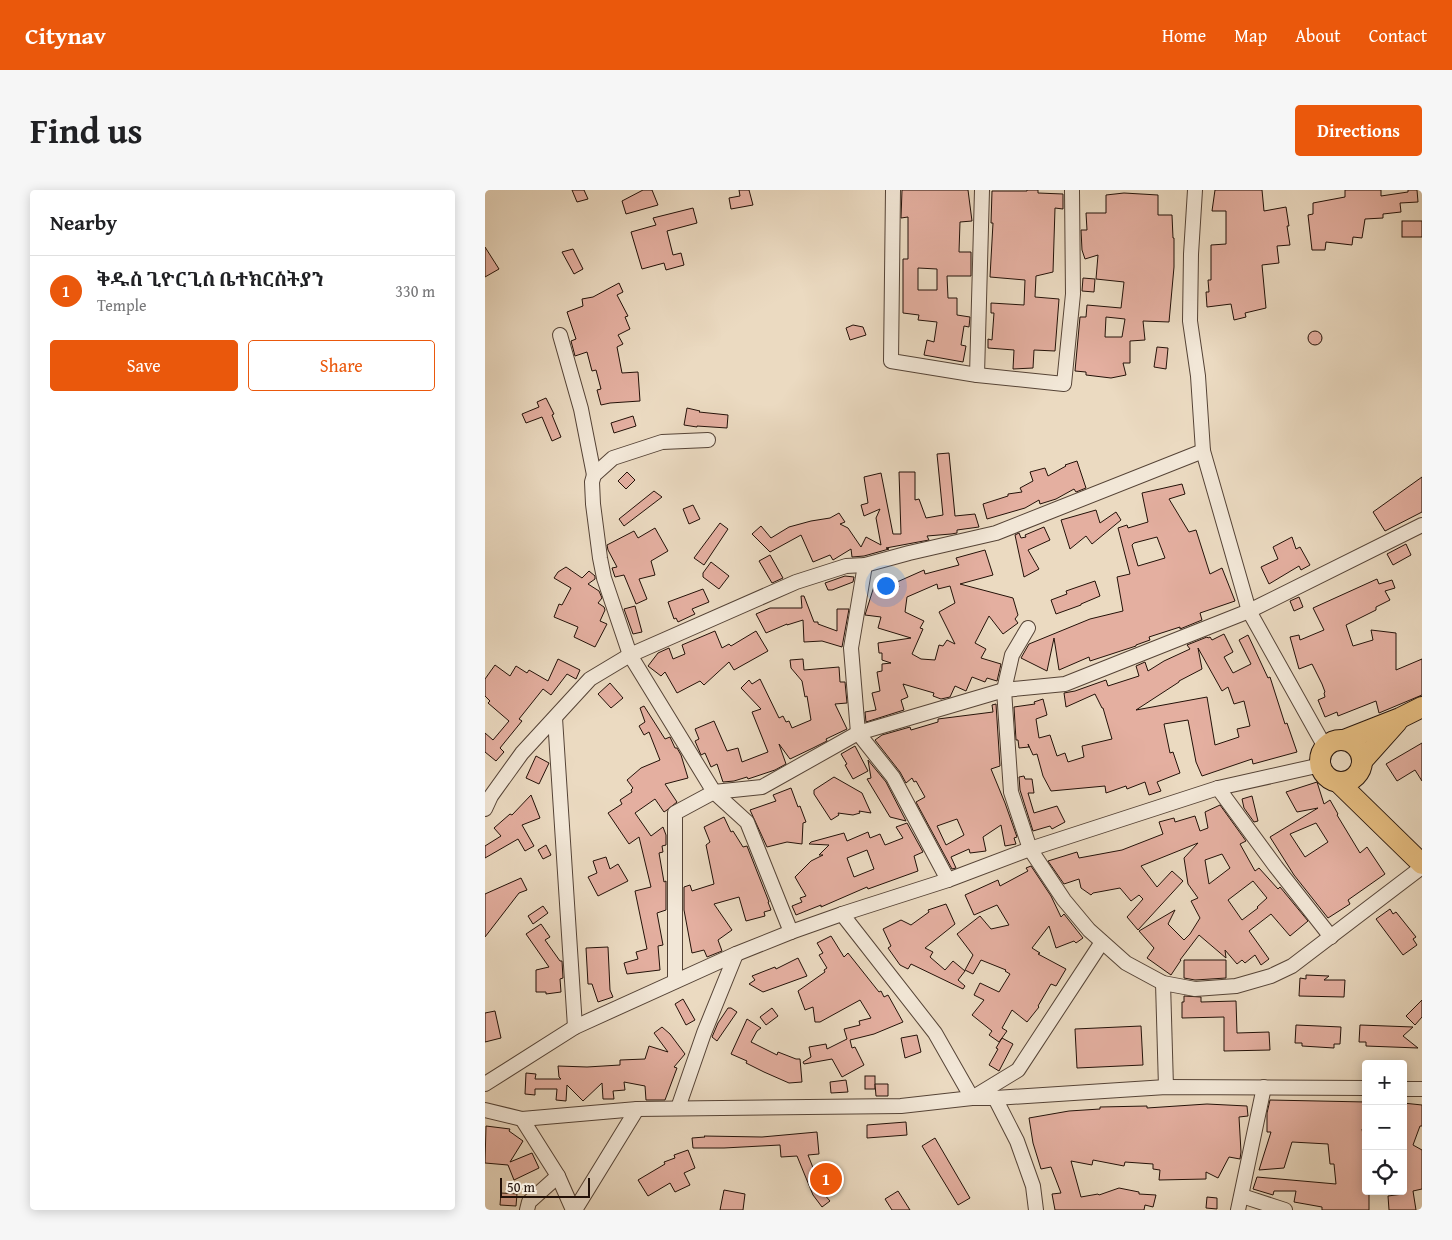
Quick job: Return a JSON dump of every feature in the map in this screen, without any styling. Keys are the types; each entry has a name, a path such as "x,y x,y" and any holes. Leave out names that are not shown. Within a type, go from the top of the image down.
{"highway":[{"path":"1400,718 1362,765 1354,779 1338,782 1330,779 1324,773 1330,751 1422,707"},
{"path":"1330,751 1353,743 1360,750 1376,818"},
{"path":"1338,782 1422,866"}],"street":[{"path":"893,190 891,361 977,375 1064,384 1073,294 1072,190"},
{"path":"977,375 982,190"},
{"path":"485,1084 575,1027 736,954 791,932 948,880 1030,849 1330,751 1249,611 1203,451 1198,376 1190,321 1191,254 1195,190"},
{"path":"560,335 581,409 594,475 592,482 593,504 599,558 630,655 714,792 747,822 791,932"},
{"path":"594,475 613,458 662,442 708,440"},
{"path":"485,809 491,796 522,753 590,679 630,655 796,582 846,566 865,566 909,553 997,533 1203,451"},
{"path":"675,981 675,813 714,792 762,786 858,733 1004,690 1065,684 1249,611 1422,525"},
{"path":"865,566 851,648 858,733 893,777 948,880"},
{"path":"1028,628 1012,655 1004,690 1011,792 1030,849 1064,900 1102,942 1126,963 1163,983 1195,989 1236,986 1271,976 1292,966 1331,938 1422,866"},
{"path":"555,718 575,1027"},
{"path":"1218,788 1276,868 1331,938"},
{"path":"842,914 935,1033 972,1098"},
{"path":"972,1098 1018,1070 1102,942"},
{"path":"678,1108 736,954"},
{"path":"1163,983 1167,1087"},
{"path":"485,1110 522,1119 637,1108 901,1106 972,1098 1167,1087 1362,1088"},
{"path":"1238,1210 1264,1087"},
{"path":"1407,1089 1422,1089"},
{"path":"995,1098 1017,1141 1033,1186 1036,1210"},
{"path":"574,1210 637,1108"},
{"path":"522,1119 558,1176 574,1210"},
{"path":"527,1210 529,1202 558,1176"},
{"path":"1241,1196 1285,1210"}],"building":[{"path":"572,190 584,190 588,199 577,202"},
{"path":"643,190 652,190 658,205 626,214 622,201"},
{"path":"739,190 749,190 753,205 731,209 729,198 740,196"},
{"path":"902,190 968,190 972,221 960,222 959,252 971,252 971,276 947,276 948,298 957,298 957,315 970,317 969,327 964,326 961,345 966,346 963,362 924,355 927,340 934,342 937,322 918,320 919,315 903,313 903,259 908,259 908,217 901,218","holes":["918,268 937,269 937,290 918,290"]},
{"path":"1038,190 1038,193 1063,194 1063,209 1055,208 1053,272 1036,276 1035,297 1059,299 1055,351 1034,350 1033,368 1013,369 1014,350 988,348 988,339 992,340 994,313 991,313 991,303 1024,305 1025,280 990,277 993,223 991,223 992,191"},
{"path":"1215,190 1262,190 1264,211 1286,207 1289,226 1287,226 1290,245 1277,246 1279,263 1262,265 1266,308 1245,313 1246,317 1234,320 1231,304 1207,307 1206,292 1209,292 1208,280 1211,280 1211,245 1226,244 1226,211 1212,211"},
{"path":"1345,190 1381,190 1381,196 1417,190 1418,202 1400,203 1401,212 1383,214 1383,218 1365,219 1362,238 1353,237 1352,245 1326,242 1325,250 1312,250 1308,215 1313,214 1313,203 1345,197"},
{"path":"1124,193 1158,195 1158,215 1172,215 1174,238 1174,267 1169,322 1143,321 1145,340 1130,341 1130,363 1123,363 1126,375 1111,378 1086,375 1086,372 1075,371 1080,317 1086,317 1087,305 1121,308 1124,282 1096,279 1098,255 1085,259 1082,250 1081,230 1087,230 1086,213 1106,213 1106,195","holes":["1106,317 1125,319 1122,337 1105,337"]},
{"path":"693,208 697,223 667,231 673,255 681,253 684,265 666,270 664,263 642,269 631,232 656,225 653,218"},
{"path":"1402,221 1422,221 1422,237 1402,237"},
{"path":"485,247 499,269 485,277"},
{"path":"573,249 583,269 574,274 562,252"},
{"path":"1083,278 1095,279 1094,292 1082,291"},
{"path":"619,283 623,292 617,295 628,316 625,317 630,329 618,335 623,344 617,347 622,373 638,372 640,401 601,405 597,390 601,389 596,370 592,371 587,352 575,356 571,341 576,339 567,312 583,306 582,299 593,297"},
{"path":"853,325 863,327 866,335 850,340 846,328"},
{"path":"1312,331 1318,331 1322,338 1318,345 1312,345 1308,341 1308,335"},
{"path":"1157,347 1168,348 1166,369 1154,367"},
{"path":"546,398 554,414 552,415 561,437 552,441 542,417 526,423 522,414 539,407 537,402"},
{"path":"687,408 699,412 728,415 727,428 684,425"},
{"path":"633,416 636,426 614,433 611,423"},
{"path":"949,453 955,516 975,514 979,527 957,530 957,533 927,536 929,540 886,548 889,549 864,556 852,557 851,549 833,560 830,555 813,562 801,535 770,552 752,534 761,526 771,538 789,527 830,518 839,513 845,522 840,524 848,528 861,547 866,537 881,545 876,518 880,509 864,516 861,505 868,503 864,477 881,473 893,534 901,534 899,472 915,472 915,500 919,499 926,518 943,515 937,454"},
{"path":"1077,461 1086,488 1076,492 1074,489 1056,499 1040,504 1039,500 1025,508 987,519 983,504 1008,496 1008,494 1022,492 1020,488 1033,481 1030,472 1045,468 1048,476 1065,465"},
{"path":"627,472 635,480 626,489 618,481"},
{"path":"1422,477 1422,512 1385,531 1373,512"},
{"path":"1182,484 1185,494 1169,499 1189,532 1196,530 1210,574 1222,568 1235,601 1200,613 1202,620 1180,629 1180,627 1149,637 1150,640 1136,646 1090,661 1089,657 1059,670 1054,638 1047,671 1021,658 1029,644 1090,619 1123,611 1117,577 1130,574 1118,528 1127,525 1128,528 1148,522 1142,493","holes":["1157,537 1165,558 1138,566 1132,545"]},
{"path":"654,491 662,497 624,526 619,519"},
{"path":"693,505 700,519 689,524 683,509"},
{"path":"1096,510 1100,523 1116,512 1121,520 1092,544 1086,536 1070,549 1061,520"},
{"path":"720,523 728,529 704,565 694,558"},
{"path":"1044,527 1050,540 1028,550 1039,569 1024,577 1015,535 1019,533 1021,538 1026,537 1025,535"},
{"path":"655,528 668,551 651,561 655,575 639,579 647,599 636,604 624,575 615,577 612,568 617,567 607,545 634,531 638,538"},
{"path":"1292,537 1296,549 1300,547 1310,565 1301,570 1299,566 1269,584 1261,567 1278,559 1273,547"},
{"path":"1406,544 1411,555 1393,565 1387,554"},
{"path":"985,550 993,575 960,584 1013,598 1018,615 1015,619 1018,623 1003,634 989,616 975,643 986,649 981,658 1001,664 997,681 987,678 985,682 972,677 966,691 955,686 950,697 941,699 933,696 934,693 903,684 908,697 901,700 904,710 866,722 865,712 876,710 872,693 880,691 877,672 882,671 882,664 891,663 882,660 882,653 879,653 878,643 911,638 878,628 881,617 865,615 876,580 899,587 897,582 924,570 925,574 959,565 956,558","holes":["937,584 938,589 950,586 955,603 939,612 955,644 947,640 943,646 939,645 935,660 921,659 912,654 923,629 920,628 924,621 905,612 907,597"]},
{"path":"770,555 783,578 772,583 759,561"},
{"path":"711,562 729,576 719,589 703,577 703,573"},
{"path":"566,567 582,578 589,571 595,576 595,579 588,584 599,591 602,598 598,603 605,610 600,621 607,624 595,647 574,637 578,627 554,617 559,604 562,605 571,588 554,578 558,572"},
{"path":"845,576 854,577 853,582 828,590 825,583"},
{"path":"1377,579 1379,584 1392,580 1395,588 1385,591 1390,600 1376,607 1376,610 1346,625 1353,646 1373,640 1371,630 1396,633 1396,670 1422,659 1422,695 1379,713 1376,701 1338,716 1337,712 1325,717 1318,700 1325,697 1322,684 1312,664 1299,669 1290,637 1299,635 1300,640 1324,630 1313,608"},
{"path":"1095,581 1100,596 1056,614 1051,600 1067,594 1066,591"},
{"path":"703,589 709,602 692,609 695,614 678,622 676,618 674,619 668,602"},
{"path":"801,596 804,596 814,622 837,631 837,609 849,609 842,647 822,641 804,642 803,620 787,624 766,633 756,614 770,608 802,608"},
{"path":"1299,597 1303,607 1294,611 1290,601"},
{"path":"635,606 642,632 633,634 624,609"},
{"path":"715,631 722,648 729,644 731,646 756,631 768,651 734,670 729,662 704,685 700,681 677,693 665,672 661,676 648,666 658,653 669,648 673,659 685,654 682,645"},
{"path":"1224,634 1233,652 1224,657 1233,673 1251,664 1239,640 1248,635 1268,678 1270,677 1285,724 1287,723 1297,752 1253,764 1252,759 1202,776 1196,762 1188,720 1164,724 1170,753 1173,752 1180,773 1157,782 1161,791 1149,795 1145,782 1127,789 1126,786 1106,793 1105,786 1051,791 1043,776 1037,754 1033,755 1028,744 1029,747 1019,748 1018,740 1016,740 1014,707 1035,704 1034,702 1043,699 1047,715 1036,719 1039,738 1050,735 1057,756 1065,753 1068,762 1084,757 1082,746 1112,739 1103,708 1095,694 1066,707 1064,693 1106,680 1108,686 1139,676 1136,666 1145,662 1148,671 1190,649 1187,645 1207,637 1210,637 1212,640","holes":["1198,648 1222,691 1228,687 1234,704 1244,701 1250,726 1237,729 1239,737 1215,745 1207,697 1136,710 1179,681 1202,669"]},
{"path":"558,659 580,670 576,679 567,674 551,695 543,689 519,719 522,721 500,748 504,752 496,761 485,752 485,733 493,740 509,721 488,703 490,701 485,696 485,679 495,665 510,676 516,666 527,673 529,670 548,681"},
{"path":"803,659 804,670 839,667 840,682 845,682 847,703 835,704 847,729 790,759 779,744 786,764 775,770 748,779 747,777 723,782 717,764 711,767 705,753 701,755 695,741 699,739 695,729 714,721 727,751 738,748 742,762 768,752 752,712 761,709 741,688 749,680 752,684 760,679 779,718 783,716 786,722 789,721 792,728 811,720 802,681 791,668 790,660"},
{"path":"610,683 623,698 611,708 598,694"},
{"path":"996,704 1000,766 991,769 1017,837 1014,838 1016,844 1005,846 1001,825 983,837 986,851 970,853 969,849 951,857 956,868 952,869 916,802 925,797 916,781 914,782 912,778 906,783 900,772 875,740 882,735 910,727 911,730 938,722 938,719 993,712 992,705","holes":["957,819 964,835 946,845 937,826"]},
{"path":"644,706 665,739 670,737 675,748 677,748 688,778 665,784 677,802 664,812 655,799 635,813 651,836 663,827 666,835 666,845 662,846 663,852 659,853 664,882 666,881 666,910 657,913 663,945 658,946 660,970 627,974 624,963 638,959 636,952 647,949 635,891 651,887 639,837 629,844 608,813 622,804 620,800 632,792 633,788 627,780 641,768 660,760 649,732 644,735 639,726 645,722 640,708"},
{"path":"1422,743 1422,781 1415,770 1397,781 1386,764"},
{"path":"855,746 868,771 853,779 841,754"},
{"path":"536,756 549,763 539,784 526,778"},
{"path":"868,760 886,782 906,821 890,817 867,779 871,778"},
{"path":"1024,776 1025,779 1032,779 1034,793 1028,793 1034,813 1057,806 1065,822 1052,829 1050,826 1033,831 1020,790 1019,777"},
{"path":"834,777 862,793 871,813 859,811 860,813 853,815 838,813 839,815 831,820 814,794 814,790"},
{"path":"1317,782 1324,804 1330,800 1360,853 1367,847 1385,874 1348,900 1350,904 1328,918 1294,875 1270,837 1318,808 1297,812 1286,792","holes":["1316,823 1328,842 1305,857 1290,834"]},
{"path":"791,788 806,822 803,823 802,844 787,842 767,847 750,810 776,801 773,795"},
{"path":"531,795 540,818 522,825 534,846 525,851 518,839 485,858 485,846 501,836 494,828 510,814 512,815"},
{"path":"1252,796 1258,821 1254,822 1244,808 1242,799"},
{"path":"1220,805 1246,841 1240,844 1255,871 1259,868 1278,889 1280,887 1308,921 1290,936 1271,914 1249,931 1269,959 1261,965 1255,955 1245,963 1242,960 1237,964 1225,950 1226,958 1199,935 1171,975 1147,958 1154,948 1139,931 1175,910 1168,924 1184,940 1190,934 1200,918 1191,901 1198,898 1188,884 1184,858 1198,843 1141,866 1157,887 1172,871 1183,881 1138,930 1127,917 1143,899 1139,895 1131,901 1120,888 1091,895 1081,888 1079,879 1064,884 1048,861 1077,852 1079,858 1122,850 1163,834 1159,822 1174,818 1175,822 1195,816 1200,831 1208,828 1205,812","holes":["1222,854 1230,868 1209,884 1205,860","1253,881 1267,898 1258,908 1242,920 1228,900"]},
{"path":"724,817 731,832 733,831 743,847 747,846 771,910 764,912 765,916 746,921 739,897 714,904 732,930 718,940 722,951 707,957 704,950 692,953 684,910 684,887 690,885 692,891 714,884 706,845 710,842 704,827"},
{"path":"907,823 923,852 914,856 918,871 868,889 867,887 821,907 821,905 796,915 792,906 802,902 800,898 806,896 795,877 811,861 823,855 819,855 829,845 809,844 811,842 844,833 847,841 868,832 870,838 880,834 885,845 903,838 896,827","holes":["867,850 874,869 854,877 847,858"]},
{"path":"546,845 551,855 543,859 538,850"},
{"path":"606,857 610,869 618,864 628,881 598,896 588,877 597,873 593,861"},
{"path":"1031,866 1051,896 1061,917 1064,914 1083,938 1076,943 1074,941 1056,948 1049,926 1032,948 1040,953 1038,954 1066,969 1056,986 1051,984 1039,1007 1027,1022 1012,1010 1002,1028 1007,1031 999,1042 989,1035 992,1031 972,1015 984,1000 974,995 980,983 999,992 1010,974 1006,970 981,960 973,974 965,970 973,955 957,934 980,916 991,929 1009,925 997,905 974,915 965,895 998,880 1000,886 1028,871 1026,868"},
{"path":"521,878 527,890 519,893 485,937 485,894"},
{"path":"946,904 955,924 925,948 933,952 930,957 945,970 953,961 965,971 958,980 965,986 963,989 911,964 908,969 900,965 888,948 891,946 883,929 901,920 911,925 929,912 928,910"},
{"path":"543,906 548,913 533,924 528,916"},
{"path":"1390,909 1393,914 1396,912 1416,937 1413,939 1417,945 1403,955 1376,919"},
{"path":"541,924 550,937 545,940 560,961 562,961 563,978 560,979 561,992 546,994 546,992 536,992 536,970 549,967 526,934"},
{"path":"831,936 844,957 848,953 879,992 881,991 884,997 888,995 903,1022 874,1034 850,1040 852,1048 855,1047 864,1065 842,1077 832,1059 804,1064 803,1062 811,1057 809,1047 826,1044 827,1049 847,1039 844,1029 860,1025 859,1021 871,1018 860,1000 820,1022 815,1022 813,1007 805,1010 798,991 825,972 824,970 827,968 819,955 823,953 817,943"},
{"path":"608,947 610,990 613,997 598,1002 592,984 588,984 586,948"},
{"path":"798,958 807,976 763,992 749,984 755,980 752,976 775,967 776,969"},
{"path":"1184,960 1226,960 1226,978 1195,980 1184,978"},
{"path":"1306,975 1329,976 1324,980 1345,980 1344,997 1299,996 1300,978 1306,979"},
{"path":"1184,996 1201,997 1201,1002 1236,1001 1237,1033 1269,1032 1270,1050 1224,1051 1224,1017 1182,1018"},
{"path":"683,999 695,1020 686,1025 675,1004"},
{"path":"1422,1000 1422,1017 1415,1025 1406,1016"},
{"path":"728,1008 737,1012 717,1041 712,1037 718,1023"},
{"path":"772,1008 778,1016 766,1025 760,1017"},
{"path":"495,1011 501,1038 485,1042 485,1013"},
{"path":"747,1019 761,1028 757,1031 751,1042 777,1055 778,1052 800,1059 802,1082 789,1083 731,1054"},
{"path":"1296,1025 1341,1027 1340,1044 1334,1044 1334,1048 1302,1046 1302,1043 1295,1043"},
{"path":"1360,1025 1413,1027 1403,1036 1418,1048 1366,1046 1366,1042 1359,1042"},
{"path":"1141,1026 1143,1065 1077,1068 1075,1029"},
{"path":"662,1027 670,1034 685,1054 674,1067 677,1068 665,1100 646,1100 645,1086 624,1082 625,1090 613,1091 614,1099 603,1099 602,1083 583,1101 567,1085 566,1101 556,1100 557,1089 535,1089 535,1095 525,1094 526,1073 536,1074 535,1079 561,1079 558,1066 620,1065 620,1060 645,1059 649,1046 668,1052 654,1033"},
{"path":"917,1035 921,1052 905,1058 901,1038"},
{"path":"1002,1038 1013,1044 999,1071 989,1065"},
{"path":"865,1076 875,1076 875,1089 865,1089"},
{"path":"846,1080 848,1092 831,1093 830,1082"},
{"path":"875,1084 888,1084 888,1096 876,1096"},
{"path":"1270,1100 1362,1102 1362,1195 1369,1195 1369,1210 1322,1210 1322,1207 1294,1202 1296,1191 1274,1191 1273,1195 1253,1189 1257,1177 1336,1184 1334,1164 1330,1164 1328,1144 1292,1142 1284,1168 1259,1170 1271,1132 1267,1132 1267,1113"},
{"path":"1407,1103 1422,1105 1422,1126 1420,1126 1413,1145 1422,1150 1422,1189 1413,1191 1416,1210 1389,1210 1388,1196 1407,1195"},
{"path":"1207,1104 1247,1106 1248,1116 1239,1117 1240,1159 1229,1157 1218,1178 1206,1172 1206,1179 1159,1180 1160,1170 1153,1169 1153,1164 1125,1162 1124,1166 1093,1160 1092,1165 1071,1161 1081,1197 1099,1195 1119,1188 1139,1192 1139,1194 1156,1195 1153,1207 1145,1205 1144,1210 1055,1210 1052,1194 1061,1193 1051,1167 1041,1169 1033,1143 1029,1118 1069,1111 1100,1109 1100,1107 1147,1106 1147,1108"},
{"path":"906,1122 907,1135 867,1138 867,1125"},
{"path":"486,1126 510,1129 509,1131 523,1141 510,1162 532,1153 539,1168 514,1180 508,1165 485,1163"},
{"path":"817,1132 819,1154 808,1155 823,1193 830,1201 822,1207 813,1195 797,1156 781,1157 780,1145 693,1148 692,1138 704,1136 762,1137"},
{"path":"935,1138 970,1198 958,1205 922,1146"},
{"path":"688,1150 695,1168 684,1173 690,1185 675,1192 670,1183 648,1196 638,1180 665,1164 664,1162 675,1158 674,1155"},
{"path":"724,1190 745,1194 743,1210 720,1210"},
{"path":"898,1191 910,1210 892,1210 885,1199"},
{"path":"501,1193 517,1194 516,1206 500,1205"},
{"path":"1207,1197 1217,1198 1217,1209 1206,1208"}],"place":[{"name":"ቅዱስ ጊዮርጊስ ቤተክርስትያን","path":"826,1179"}]}
